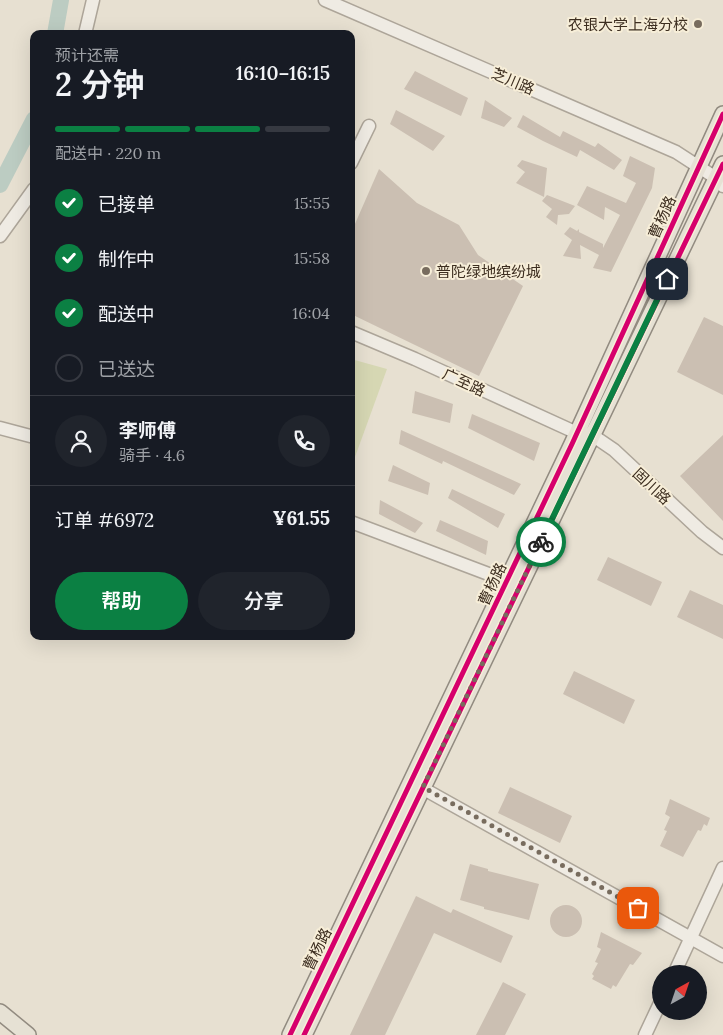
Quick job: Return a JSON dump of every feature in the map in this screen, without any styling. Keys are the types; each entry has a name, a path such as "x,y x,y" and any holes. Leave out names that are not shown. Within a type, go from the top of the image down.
{"main road":[{"name":"曹杨路","path":"514,584 577,433 723,114"},
{"name":"曹杨路","path":"290,1035 417,784 514,584 592,435 721,173"},
{"name":"曹杨路","path":"304,1035 417,784"},
{"path":"0,1012 28,1035"}],"street":[{"path":"86,30 93,0"},
{"name":"芝川路","path":"325,0 676,152 698,166"},
{"path":"355,156 369,126"},
{"path":"698,166 721,173"},
{"path":"0,236 30,198"},
{"name":"广至路","path":"355,334 577,433"},
{"path":"0,428 30,436"},
{"name":"固川路","path":"577,433 592,435 614,450 702,532 723,548"},
{"path":"355,524 514,584"},
{"path":"417,784 723,956"},
{"path":"678,965 723,868"},
{"path":"645,1035 652,1020"}],"green space":[{"path":"355,360 387,369 355,457"}],"building":[{"path":"415,71 468,98 461,116 404,89"},
{"path":"485,100 512,118 504,127 481,118"},
{"path":"396,110 445,136 433,151 390,124"},
{"path":"523,115 560,137 563,131 595,147 598,143 622,160 614,170 580,150 577,157 517,127"},
{"path":"630,156 655,168 652,188 611,272 593,268 599,255 580,245 581,259 563,256 572,240 564,234 570,227 577,231 579,229 579,232 603,244 603,248 620,215 605,207 604,220 577,205 587,186 626,203 636,183 623,176"},
{"path":"522,160 547,168 544,197 516,183 525,172 517,166"},
{"name":"普陀绿地缤纷城","path":"379,169 417,203 459,225 478,255 523,286 479,376 355,316 355,224"},
{"path":"547,195 575,206 569,214 558,215 557,225 546,217 552,209 542,201"},
{"path":"704,317 723,326 723,395 677,372"},
{"path":"415,391 453,404 450,423 412,413"},
{"path":"472,414 540,443 534,461 468,428"},
{"path":"401,430 521,484 514,495 443,461 442,464 399,444"},
{"path":"723,435 723,521 680,476"},
{"path":"393,465 430,483 428,495 388,481"},
{"path":"452,489 505,514 498,528 448,498"},
{"path":"380,500 423,523 415,533 379,514"},
{"path":"440,520 488,541 486,555 436,531"},
{"path":"608,557 662,582 651,606 597,580"},
{"path":"690,590 723,605 723,639 677,617"},
{"path":"574,671 635,700 624,724 563,694"},
{"path":"510,787 572,816 560,843 498,813"},
{"path":"670,799 710,818 707,826 704,824 701,831 698,830 683,857 660,846 667,831 664,830 670,817 665,814"},
{"path":"470,864 488,869 488,871 539,884 529,920 484,909 484,907 460,900"},
{"path":"416,896 451,913 453,909 513,936 501,963 434,933 385,1035 350,1035"},
{"path":"566,905 577,910 582,921 577,932 566,937 555,932 550,921 555,910"},
{"path":"601,932 642,953 633,965 630,964 616,987 613,985 611,989 592,979 594,976 592,974 598,963 595,962 601,949 597,947"},
{"path":"503,982 526,994 505,1035 476,1035"}],"waterway":[{"path":"56,30 61,0"},
{"path":"0,185 30,127"}],"cycle path":[{"path":"290,1035 572,444 723,114"},
{"path":"304,1035 723,164"}],"way so far":[{"path":"541,542 423,787 638,908"}],"place":[{"name":"农银大学上海分校","path":"698,24"},
{"name":"普陀绿地缤纷城","path":"426,271"}],"route":[{"path":"541,542 667,279"}]}
